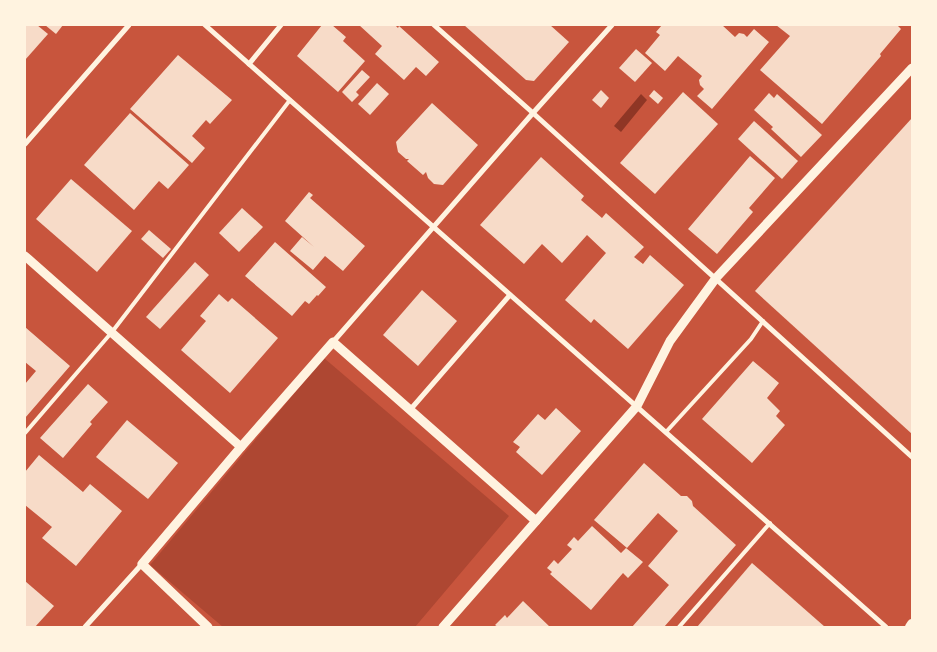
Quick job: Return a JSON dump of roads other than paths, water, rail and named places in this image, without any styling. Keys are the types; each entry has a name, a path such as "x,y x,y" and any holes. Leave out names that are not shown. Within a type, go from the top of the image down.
{"street":[{"path":"25,144 129,25"},
{"path":"204,25 886,627"},
{"path":"249,64 281,25"},
{"path":"434,25 534,112 912,457"},
{"path":"85,627 142,564 332,342 612,25"},
{"path":"443,627 637,406 670,341 716,278 912,68"},
{"path":"25,256 241,447"},
{"path":"410,410 510,295"},
{"path":"332,342 536,521"},
{"path":"142,564 208,627"}],"lane":[{"path":"25,433 112,332 290,100"},
{"path":"666,432 751,339 763,321"},
{"path":"679,627 770,524"}]}
